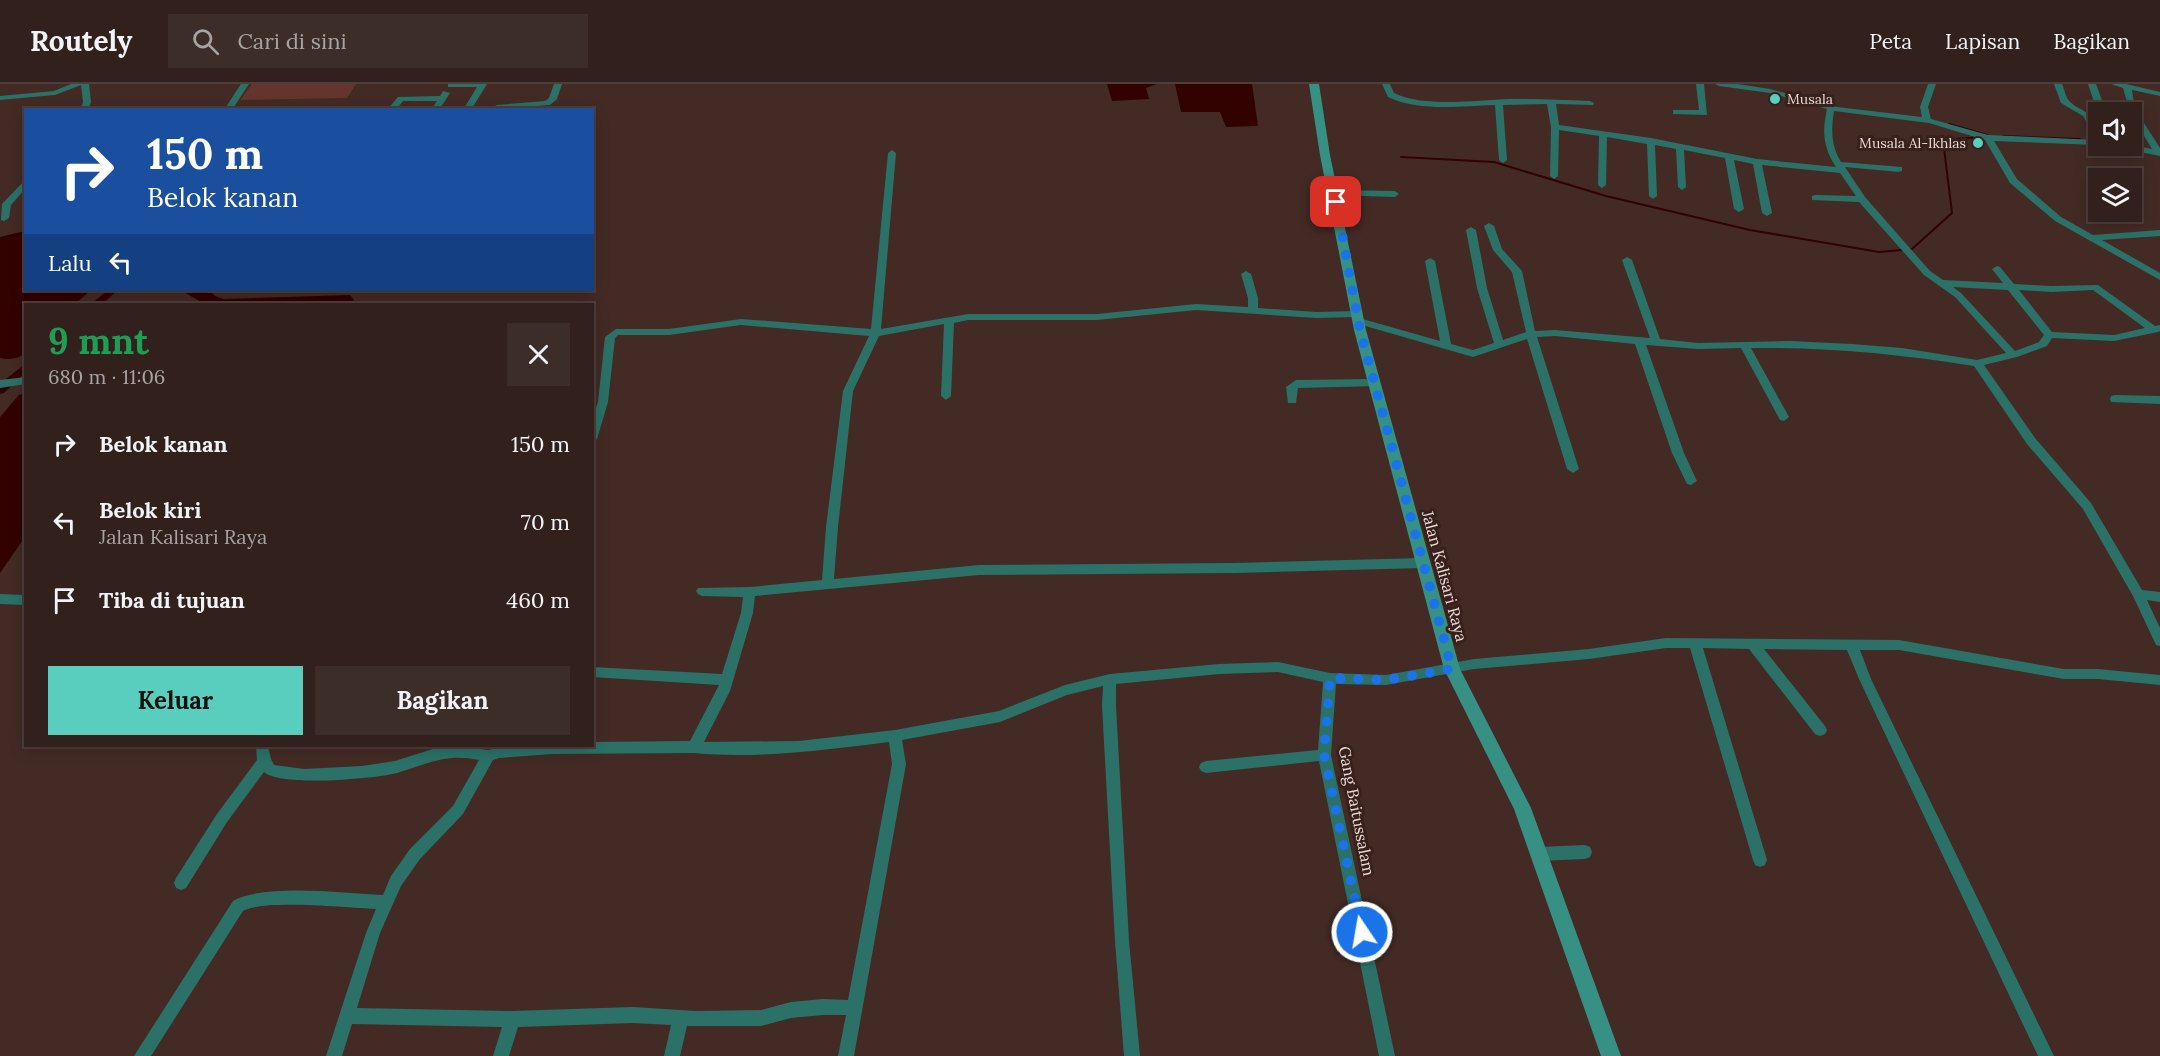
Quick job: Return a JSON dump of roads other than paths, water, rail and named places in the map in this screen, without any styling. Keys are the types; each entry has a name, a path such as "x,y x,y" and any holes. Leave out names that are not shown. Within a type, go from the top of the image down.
{"street":[{"path":"0,98 55,93 78,84"},
{"path":"85,84 87,102 85,108"},
{"path":"229,108 245,84"},
{"path":"436,108 451,84 483,85"},
{"path":"497,107 547,103 553,99 558,84"},
{"name":"Jalan Kalisari Raya","path":"1314,84 1358,317 1452,669 1522,808 1611,1056"},
{"path":"1386,84 1391,96 1401,100 1475,104 1590,103"},
{"path":"1676,112 1704,113 1700,84"},
{"path":"1719,84 1770,91 1831,107 1927,120 1988,138 2088,141"},
{"path":"1927,120 1924,107 1932,84"},
{"path":"2058,84 2064,101 2088,118"},
{"path":"2092,84 2098,102"},
{"path":"2115,84 2160,94"},
{"path":"468,108 483,85"},
{"path":"2127,87 2130,102"},
{"path":"392,108 398,100 404,98 442,98"},
{"path":"1499,102 1502,115 1503,160"},
{"path":"1551,102 1555,127 1554,176"},
{"path":"1831,107 1827,127 1831,153 1862,200 1927,273 1958,295 2013,356"},
{"path":"2142,125 2159,152"},
{"path":"1555,127 1651,141 1757,162 1899,169"},
{"path":"1602,185 1603,133"},
{"path":"1988,138 2013,181 2058,219 2160,277"},
{"path":"1651,141 1653,196"},
{"path":"1680,147 1682,187"},
{"path":"2142,149 2159,152"},
{"path":"828,583 832,527 848,391 876,333 892,153"},
{"path":"1729,157 1739,209"},
{"path":"1757,162 1767,213"},
{"path":"4,218 8,204 24,184"},
{"path":"1334,193 1395,194"},
{"path":"1815,198 1862,200"},
{"path":"1489,226 1498,250 1517,271 1532,334 1573,469"},
{"path":"1471,230 1479,283 1500,345"},
{"path":"2092,238 2160,234"},
{"path":"1627,260 1656,342"},
{"path":"1431,261 1446,347"},
{"path":"1997,269 2049,335"},
{"path":"1246,274 1253,297 1253,311"},
{"path":"1940,283 2052,289 2095,286 2157,329"},
{"path":"594,432 603,402 610,337 616,332 669,332 741,322 876,333 993,315 1097,317 1196,307 1358,317 1473,354 1532,334 1555,333 1698,346 1790,344 1852,347 1902,351 1977,363 2013,356 2043,344 2049,335"},
{"path":"946,396 949,320"},
{"path":"2049,335 2114,338 2157,329"},
{"path":"1639,340 1678,453 1691,481"},
{"path":"1744,345 1784,417"},
{"path":"1977,363 2031,441 2087,506 2138,594 2160,641"},
{"path":"0,384 21,381"},
{"path":"1292,400 1291,387 1296,384 1374,383"},
{"path":"2115,399 2160,400"},
{"path":"702,591 750,592 979,570 1234,568 1423,563"},
{"path":"694,747 724,691 747,613 750,592"},
{"path":"2138,594 2160,597"},
{"path":"0,599 24,600"},
{"path":"1695,643 1760,860"},
{"path":"1752,643 1820,730"},
{"path":"262,747 264,761 270,770 304,775 362,772 396,767 416,759 465,751 488,756 499,752 552,748 694,747 715,750 799,747 895,736 1000,716 1065,690 1110,680 1219,669 1278,667 1330,678 1386,680 1474,664 1589,654 1650,644 1899,645 2064,674 2098,674 2160,680"},
{"path":"1852,645 1864,679 2046,1056"},
{"path":"594,672 727,680"},
{"name":"Gang Baitussalam","path":"1330,678 1324,755 1387,1056"},
{"path":"1110,680 1108,706 1122,941 1132,1056"},
{"path":"846,1056 899,764 895,736"},
{"path":"1206,766 1324,755"},
{"path":"334,1056 349,1016 373,933 396,881 415,854 458,810 488,756"},
{"path":"182,883 222,818 264,761"},
{"path":"1539,854 1585,852"},
{"path":"142,1056 238,906 247,901 277,898 387,902"},
{"path":"349,1016 512,1019 633,1015 681,1018 761,1018 792,1010 823,1007 854,1008"},
{"path":"672,1056 681,1018"},
{"path":"501,1056 512,1019"}],"waterway":[{"path":"1949,124 1987,135"},
{"path":"2003,136 2080,139"},
{"path":"1401,157 1494,162 1606,196 1750,230 1879,252 1912,249 1952,213 1944,148 1946,140 1981,137"},
{"path":"97,303 112,291"},
{"path":"0,390 24,368"}],"place":[{"name":"Musala","path":"1775,99"},
{"name":"Musala Al-Ikhlas","path":"1978,143"}]}
